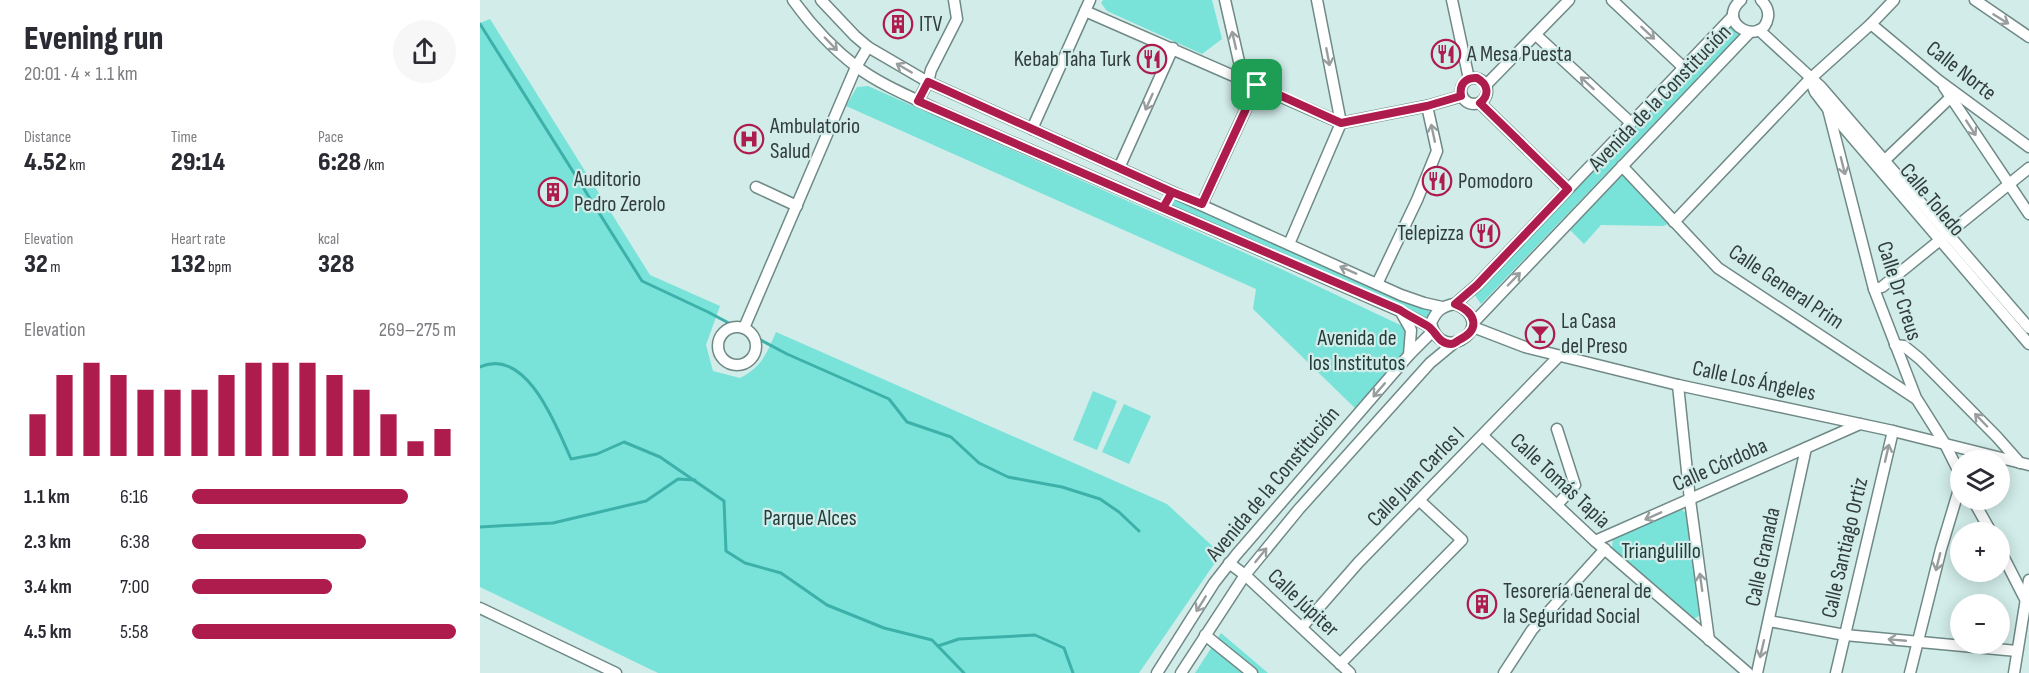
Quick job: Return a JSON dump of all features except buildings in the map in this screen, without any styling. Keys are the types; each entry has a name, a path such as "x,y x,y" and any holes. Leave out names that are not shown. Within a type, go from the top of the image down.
{"street":[{"path":"793,0 819,32 856,67 918,101 1400,310 1432,330 1443,342 1453,344 1465,338 1474,325 1468,311 1455,304 1442,307 1424,303 1377,284 928,82 868,47 821,0"},
{"path":"918,101 957,19 954,0"},
{"path":"1225,0 1244,79"},
{"path":"1288,244 1341,123 1317,0"},
{"path":"1452,0 1469,79"},
{"path":"1486,85 1477,78 1469,79 1461,86 1461,96 1469,104 1480,103 1486,95 1486,85 1569,0"},
{"path":"1612,0 1683,67"},
{"path":"1674,222 1810,79 1894,0"},
{"path":"1975,0 2029,37"},
{"path":"1733,16 1739,1"},
{"path":"1754,31 1768,20 1768,3"},
{"path":"1032,129 1087,5 1173,48 1341,123 1427,106 1461,96"},
{"name":"Avenida de la Constitución","path":"1455,304 1477,285 1733,16"},
{"name":"Calle Toledo","path":"1733,16 1737,25 1754,31 1821,87 1885,160 2029,344"},
{"name":"Calle Norte","path":"1871,24 1938,80 2029,147"},
{"name":"Avenida de la Constitución","path":"1474,325 1622,166 1754,31"},
{"path":"1536,35 1630,122"},
{"path":"744,328 856,67 868,47"},
{"path":"1119,168 1173,48"},
{"name":"Calle Toledo","path":"1810,79 1815,92 1828,110 2029,328"},
{"path":"1938,80 2029,214"},
{"path":"1202,204 1257,85"},
{"path":"1885,160 1951,97"},
{"path":"1480,103 1568,189"},
{"path":"1377,284 1417,200 1437,151 1427,106"},
{"name":"Calle Dr Creus","path":"1828,110 1874,289 1916,398 1950,454"},
{"name":"Calle General Prim","path":"1622,166 1718,268 1916,398"},
{"path":"1874,289 1882,287 2029,168"},
{"path":"756,187 797,206"},
{"path":"1163,208 1172,192"},
{"path":"1432,330 1433,318 1442,307"},
{"path":"1400,310 1410,330 1409,355"},
{"name":"Calle Los Ángeles","path":"1474,325 1525,347 1559,356 1677,385 1893,431 2024,464"},
{"name":"Avenida de la Constitución","path":"1157,673 1229,563 1432,330"},
{"name":"Avenida de la Constitución","path":"1181,673 1245,575 1333,470 1430,363 1453,344"},
{"path":"1895,345 1904,346 1920,359 2024,464"},
{"name":"Calle Juan Carlos I","path":"1302,627 1358,563 1559,356"},
{"path":"1677,385 1709,640"},
{"name":"Calle Córdoba","path":"1595,541 1860,424"},
{"path":"1557,429 1575,485 1557,505"},
{"name":"Calle Santiago Ortiz","path":"1836,673 1893,431"},
{"name":"Calle Tomás Tapia","path":"1483,436 1595,541 1748,673"},
{"name":"Calle Granada","path":"1757,673 1806,448"},
{"path":"1340,664 1462,540 1420,501"},
{"path":"1910,673 1953,510"},
{"path":"1504,673 1532,630 1605,549"},
{"name":"Calle Júpiter","path":"1229,563 1245,575 1350,673"},
{"path":"2010,570 2025,600"},
{"path":"2014,673 2029,580"},
{"path":"480,608 616,673"},
{"path":"1769,621 1845,635 2018,651"},
{"path":"1205,635 1252,673"}],"green space":[{"path":"1103,0 1212,0 1222,39 1202,54 1107,11 1101,3"},
{"name":"Parque Alces","path":"490,19 650,275 720,306 706,345 713,371 740,378 747,374 762,359 776,332 1167,504 1221,554 1139,673 658,673 480,587 480,23"},
{"path":"1731,25 1733,30 1741,33 1481,304 1474,294"},
{"name":"Avenida de los Institutos","path":"868,86 1279,268 1411,330 1409,355 1359,412 1253,309 1256,289 846,106 857,87"},
{"path":"1622,166 1674,222 1663,226 1601,225 1584,244 1566,226"},
{"path":"1172,192 1401,295 1442,307 1431,323 1163,208"},
{"path":"1093,391 1117,401 1097,450 1073,440"},
{"path":"1124,404 1151,416 1129,464 1102,452"},
{"name":"Triangulillo","path":"1680,508 1687,514 1701,615 1693,619 1612,549 1613,538"},
{"path":"1221,633 1268,673 1195,673"}],"waterway":[{"path":"480,24 642,281 708,312 787,354 889,399 907,422 951,437 979,463 1008,477 1062,487 1100,499 1119,512 1139,531"},
{"path":"480,367 497,364 512,368 526,379 548,411 571,459 597,454 624,442 660,457 724,501 726,551 745,563 781,573 827,605 884,628 932,640 964,673"},
{"path":"480,527 553,523 646,501 678,479 695,480"},
{"path":"938,646 959,639 1035,635 1064,648 1073,673"}],"place":[{"name":"ITV","path":"898,24"},
{"name":"A Mesa Puesta","path":"1446,54"},
{"name":"Kebab Taha Turk","path":"1152,59"},
{"name":"Ambulatorio Salud","path":"749,139"},
{"name":"Pomodoro","path":"1437,181"},
{"name":"Auditorio Pedro Zerolo","path":"553,192"},
{"name":"Telepizza","path":"1485,233"},
{"name":"La Casa del Preso","path":"1540,334"},
{"name":"Tesorería General de la Seguridad Social","path":"1482,604"}],"route":[{"path":"1257,85 1202,204 1172,192 1163,208 918,101 928,82 1172,192 1168,199 1163,208 1400,310 1410,318 1432,328 1438,337 1448,344 1465,338 1474,322 1468,311 1455,304 1477,285 1568,189 1480,103 1486,95 1487,88 1477,78 1464,82 1461,86 1461,96 1446,101 1341,123 1257,85"}]}
